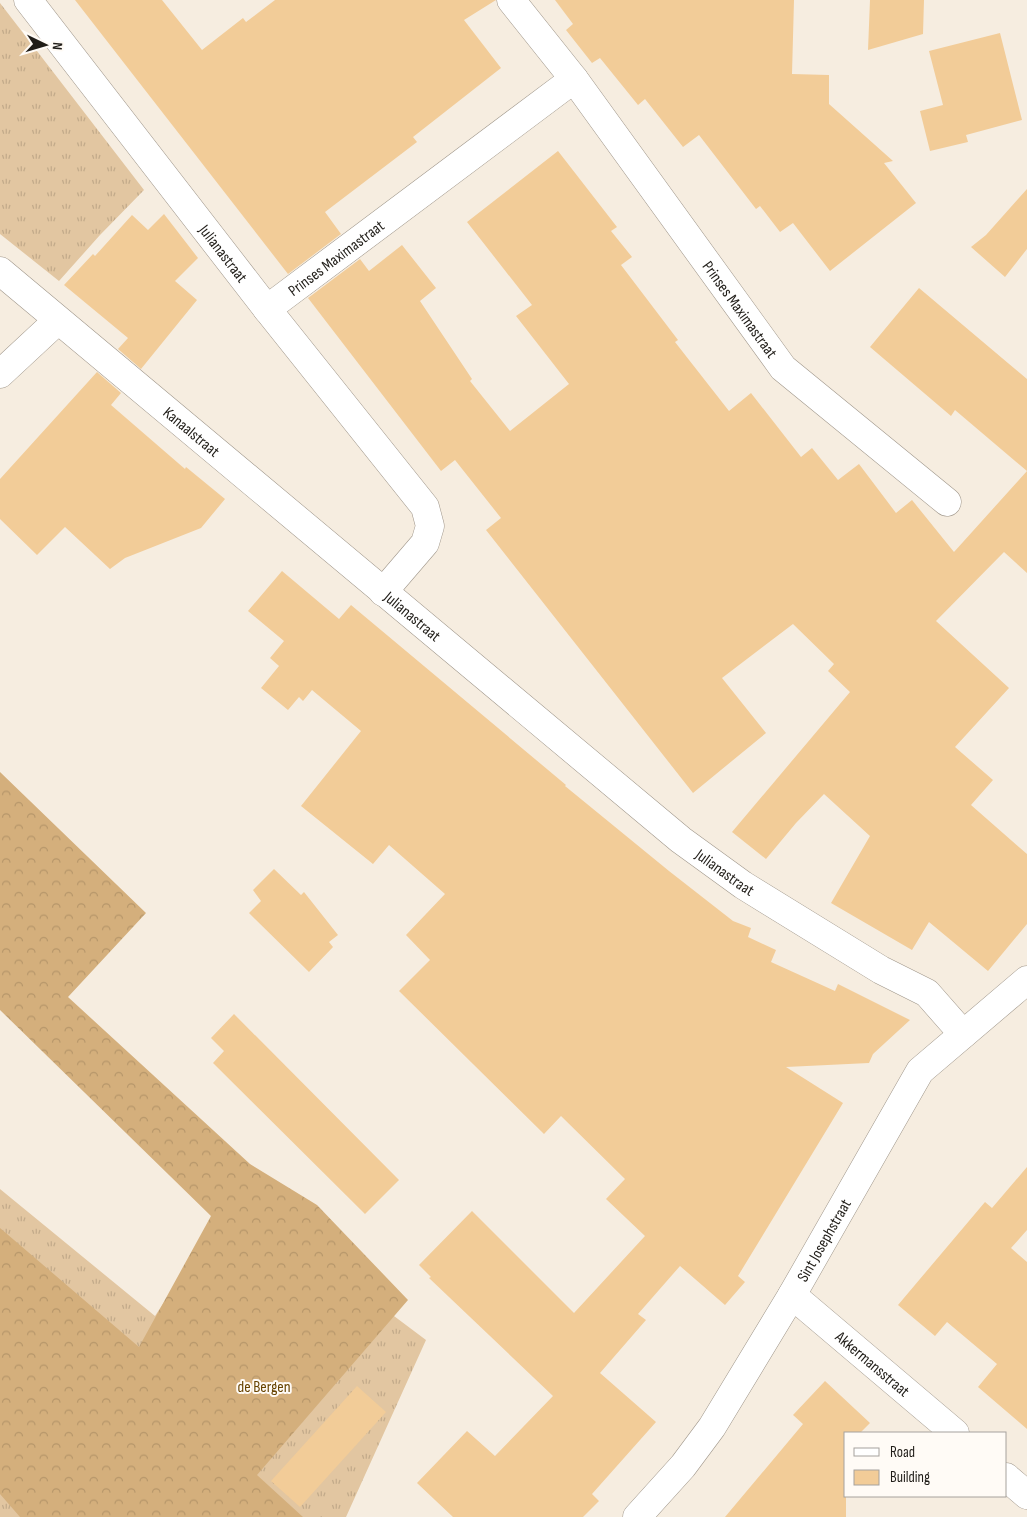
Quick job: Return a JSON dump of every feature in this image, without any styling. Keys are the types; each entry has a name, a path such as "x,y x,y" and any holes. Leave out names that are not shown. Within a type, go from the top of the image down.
{"street":[{"name":"Julianastraat","path":"28,0 267,309 425,507 430,526 425,543 383,592 681,840 743,885 881,970 927,993 964,1034"},
{"name":"Prinses Maximastraat","path":"511,0 574,79 783,368 947,502"},
{"name":"Prinses Maximastraat","path":"267,309 574,79"},
{"name":"Kanaalstraat","path":"0,271 57,321 383,592"},
{"path":"0,374 57,321"},
{"name":"Sint Josephstraat","path":"637,1517 683,1466 712,1428 792,1294 920,1071 1027,980"},
{"name":"Akkermansstraat","path":"792,1294 953,1432"},
{"path":"1007,1478 1027,1495"}],"green space":[{"path":"0,3 144,190 59,281 0,234"},
{"name":"de Bergen","path":"0,772 146,913 68,997 250,1164 317,1205 408,1300 257,1475 303,1517 20,1517 0,1494 0,1228 139,1347 211,1216 0,1010"},
{"name":"de Bergen","path":"0,1189 155,1316 234,1196 426,1340 346,1517 0,1517"}],"building":[{"path":"75,0 162,0 202,50 243,18 246,22 275,0 496,0 464,20 501,68 413,137 417,142 325,212 341,234 288,274"},
{"path":"555,0 794,0 792,74 829,75 829,104 893,161 884,163 916,203 830,271 793,223 780,232 760,206 756,209 699,135 683,147 645,99 638,105 600,58 592,63 566,30 573,24"},
{"path":"870,0 924,0 923,34 868,50"},
{"path":"1000,33 1022,120 966,135 968,142 930,151 920,111 943,105 929,51"},
{"path":"558,151 617,227 611,231 632,257 621,265 678,340 675,342 729,411 751,393 801,457 812,448 838,480 859,464 896,513 912,500 954,552 1027,471 1027,573 1004,552 936,621 1009,688 955,747 993,780 971,805 1027,854 1027,924 988,971 929,922 912,950 831,903 870,836 824,794 796,823 766,859 732,832 850,692 828,671 834,664 793,624 722,678 766,733 693,793 486,530 501,518 455,460 441,471 308,298 360,259 369,271 402,245 436,288 420,301 472,379 470,381 510,431 569,384 516,316 532,305 467,222"},
{"path":"1027,189 1027,249 1005,277 971,247 986,235"},
{"path":"164,214 198,258 175,281 197,300 141,369 118,349 128,338 64,285 93,254 95,256 132,215 148,230"},
{"path":"919,288 1027,379 1027,471 955,410 951,416 870,347"},
{"path":"97,372 121,393 111,405 185,469 186,467 225,499 201,528 125,558 110,569 65,527 37,555 0,519 0,479"},
{"path":"282,571 339,619 351,605 565,786 669,871 733,921 751,928 748,937 776,950 771,962 835,991 838,984 910,1020 873,1054 869,1063 786,1067 843,1103 738,1276 745,1282 725,1305 680,1266 638,1314 646,1320 600,1373 656,1422 592,1494 599,1501 583,1517 453,1517 417,1483 467,1431 495,1456 553,1396 429,1278 431,1277 419,1265 472,1211 574,1313 645,1236 606,1199 625,1179 561,1116 544,1134 399,991 430,960 406,935 445,894 389,845 373,864 301,806 361,731 312,690 303,701 299,697 288,710 261,688 279,666 270,658 284,641 248,611"},
{"path":"274,869 301,895 304,892 338,935 329,942 333,947 309,972 249,913 261,901 253,890"},
{"path":"234,1014 399,1180 365,1214 213,1063 224,1051 211,1038"},
{"path":"1027,1167 1027,1230 1011,1248 1027,1262 1027,1429 978,1387 997,1364 947,1322 935,1336 898,1305 985,1202 992,1208"},
{"path":"825,1381 870,1423 861,1432 844,1432 844,1497 846,1497 846,1517 725,1517 803,1424 793,1415"},
{"path":"357,1386 386,1412 300,1507 271,1481"}]}
